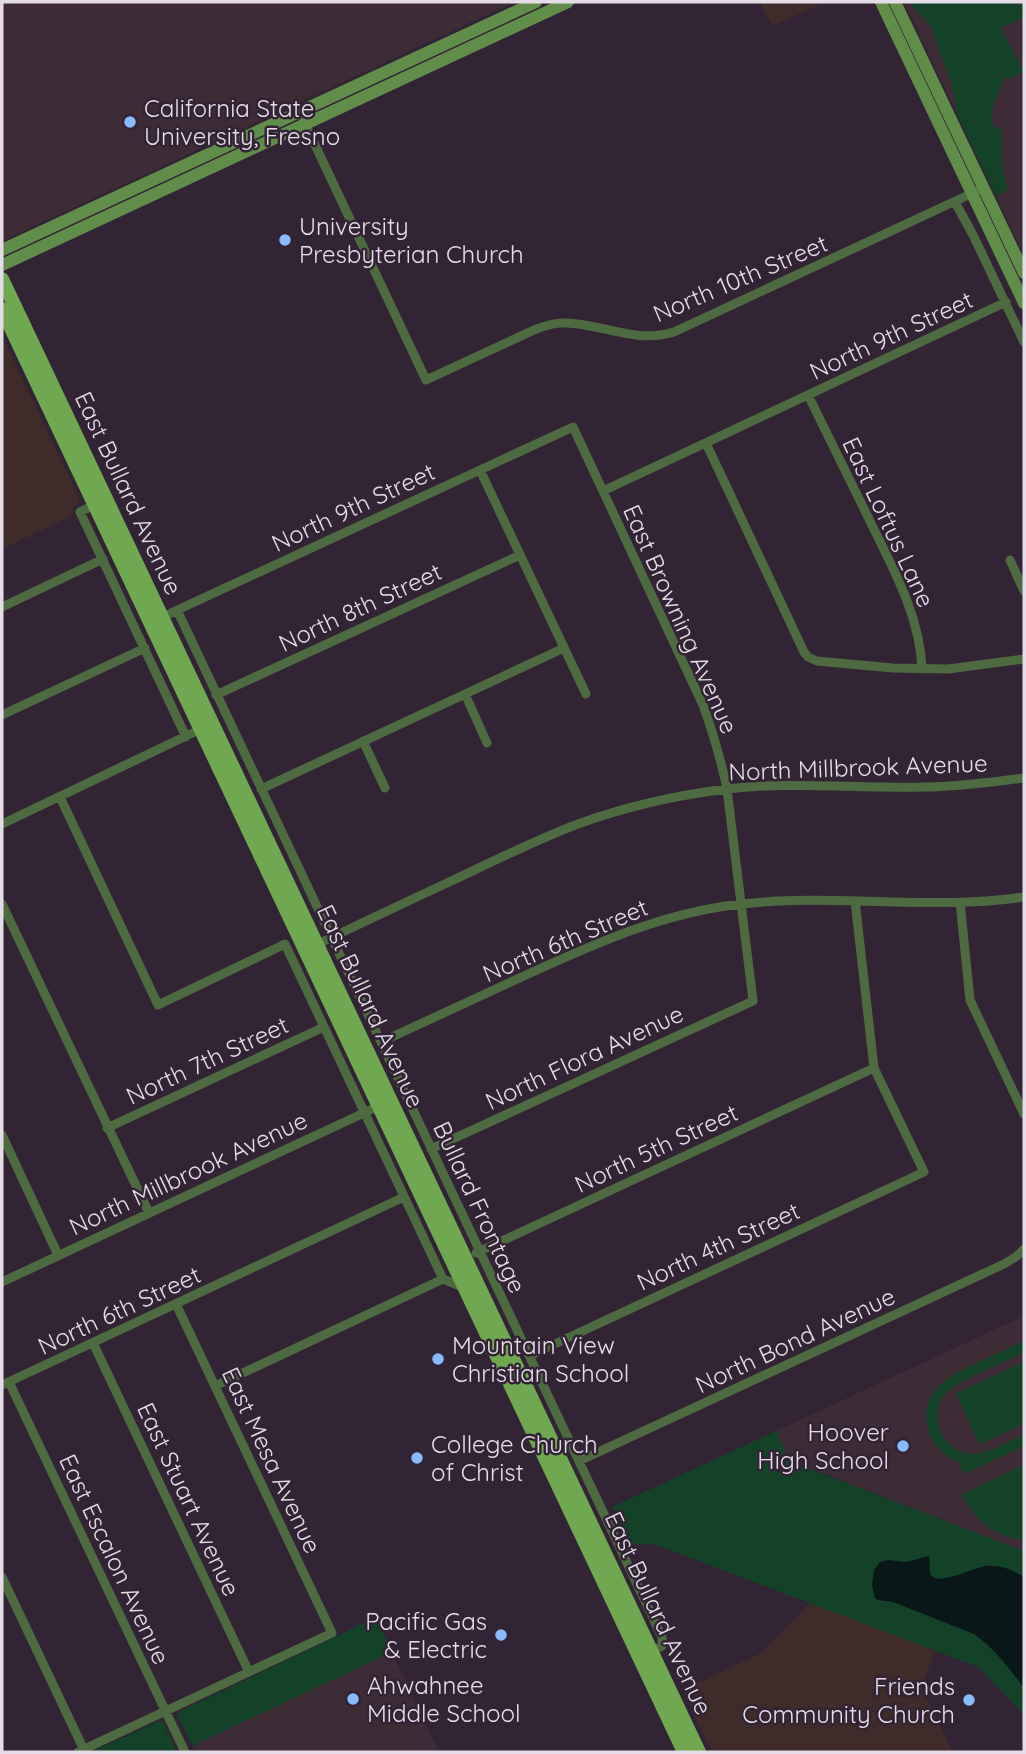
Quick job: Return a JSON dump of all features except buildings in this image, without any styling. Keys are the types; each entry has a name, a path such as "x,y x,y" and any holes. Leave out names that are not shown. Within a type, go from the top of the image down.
{"main road":[{"path":"442,60 446,51 503,24 534,2"},
{"path":"2,250 534,2"},
{"path":"2,265 568,2"},
{"path":"881,2 1024,274"},
{"path":"895,2 1024,303"},
{"name":"East Bullard Avenue","path":"2,279 156,620 200,730 311,947 384,1103 466,1258 578,1497 646,1655 662,1707 684,1752"},
{"name":"East Bullard Avenue","path":"2,309 94,505 156,620"},
{"name":"East Bullard Avenue","path":"466,1258 465,1288 531,1430 646,1655 699,1752"},
{"path":"531,1430 541,1434 560,1472 578,1497"},
{"path":"662,1707 676,1718 691,1752"}],"street":[{"path":"299,111 304,124"},
{"name":"North 10th Street","path":"304,124 426,380 551,324 579,324 638,337 661,336 674,332 978,191"},
{"path":"955,202 1024,342"},
{"name":"North 9th Street","path":"603,491 1006,302"},
{"name":"East Loftus Lane","path":"808,395 911,611 920,641 922,669"},
{"name":"North 9th Street","path":"156,620 573,427"},
{"name":"East Browning Avenue","path":"573,427 703,705 720,757 727,789 753,1001"},
{"path":"706,443 803,652 808,657 817,661 863,666 922,669 972,667 1024,659"},
{"path":"480,470 586,694"},
{"path":"2,824 200,730 145,648 80,512 94,505"},
{"name":"North 8th Street","path":"216,695 520,555"},
{"path":"2,607 103,559"},
{"path":"1010,560 1024,591"},
{"name":"Bullard Frontage","path":"177,610 431,1149 466,1258 529,1356 662,1637 662,1646 646,1655"},
{"path":"2,715 145,648"},
{"path":"261,789 564,648"},
{"path":"465,694 487,743"},
{"path":"363,741 385,788"},
{"name":"North Millbrook Avenue","path":"311,947 538,840 578,824 642,806 727,789 796,785 925,788 1024,778"},
{"path":"60,797 158,1005 285,944 443,1279 465,1288"},
{"name":"North 6th Street","path":"381,1042 595,944 679,915 711,908 783,900 908,903 1024,897"},
{"path":"855,901 874,1068"},
{"path":"960,902 970,1000 1024,1114"},
{"path":"2,904 149,1213"},
{"name":"North Flora Avenue","path":"431,1149 753,1001"},
{"name":"North 7th Street","path":"107,1128 324,1027"},
{"name":"North 4th Street","path":"529,1356 924,1172 874,1068"},
{"name":"North 5th Street","path":"466,1258 874,1068"},
{"name":"North Millbrook Avenue","path":"2,1282 384,1103"},
{"path":"2,1135 58,1255"},
{"name":"North 6th Street","path":"6,1384 404,1196"},
{"name":"North Bond Avenue","path":"579,1461 1004,1264 1024,1249"},
{"path":"215,1386 443,1279"},
{"name":"East Mesa Avenue","path":"176,1304 332,1633 249,1672"},
{"name":"East Stuart Avenue","path":"93,1343 249,1672"},
{"name":"East Escalon Avenue","path":"6,1384 185,1752"},
{"path":"2,1577 81,1751 249,1672"}],"shaded area":[{"name":"California State University, Fresno","path":"2,2 515,2 2,241"},
{"path":"760,2 825,2 772,26"},
{"path":"904,2 1024,2 1024,256 956,112"},
{"path":"2,335 80,500 73,507 72,516 2,549"},
{"name":"Hoover High School","path":"1024,1316 1024,1551 789,1460 776,1431"},
{"path":"929,1556 930,1573 937,1579 992,1566 1007,1568 1024,1577 1024,1688 995,1652 974,1634 893,1602 875,1598 872,1585 874,1570 880,1562 906,1562"},
{"path":"811,1603 936,1651 921,1686 953,1752 712,1752 682,1690 759,1654"},
{"name":"Ahwahnee Middle School","path":"392,1652 439,1752 194,1752 192,1746"}],"green space":[{"path":"909,2 1024,2 1024,17 1001,28 1023,71 1010,79 1004,77 992,110 993,127 1001,128 1002,161 1007,190 996,196 958,116 952,85 930,25"},
{"path":"1024,1341 1024,1353 953,1387 941,1401 938,1422 941,1432 954,1448 963,1452 974,1454 987,1451 1024,1434 1024,1446 964,1474 959,1464 961,1463 936,1446 928,1429 926,1415 932,1394 948,1379 968,1367"},
{"path":"1024,1362 1024,1424 979,1444 956,1393"},
{"path":"776,1431 789,1461 1024,1551 1024,1714 978,1667 654,1544 629,1545 612,1507"},
{"path":"1024,1465 1024,1540 1003,1535 987,1526 973,1512 962,1494"},
{"path":"376,1617 392,1652 192,1746 177,1715 179,1712"},
{"path":"159,1721 163,1722 177,1752 91,1752"}],"place":[{"name":"California State University, Fresno","path":"130,122"},
{"name":"University Presbyterian Church","path":"285,240"},
{"name":"Mountain View Christian School","path":"438,1359"},
{"name":"Hoover High School","path":"903,1446"},
{"name":"College Church of Christ","path":"417,1458"},
{"name":"Pacific Gas & Electric","path":"501,1635"},
{"name":"Ahwahnee Middle School","path":"353,1699"},
{"name":"Friends Community Church","path":"969,1700"}]}
